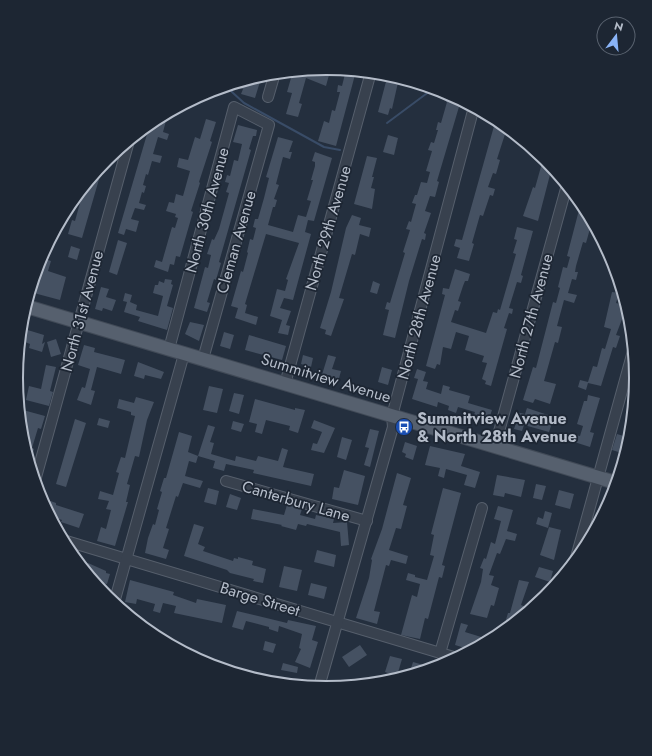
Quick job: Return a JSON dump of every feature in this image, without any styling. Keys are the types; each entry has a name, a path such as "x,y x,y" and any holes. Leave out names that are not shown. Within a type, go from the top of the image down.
{"main road":[{"name":"Summitview Avenue","path":"31,308 611,480"}],"street":[{"name":"North 29th Avenue","path":"285,384 369,79"},
{"path":"268,97 273,80"},
{"name":"North 30th Avenue","path":"169,349 234,108 269,125"},
{"name":"North 28th Avenue","path":"321,681 339,623 393,427 392,416 472,113"},
{"name":"Cleman Avenue","path":"203,359 269,125"},
{"name":"North 31st Avenue","path":"38,471 127,150"},
{"name":"North 27th Avenue","path":"495,446 565,193"},
{"path":"116,596 184,354"},
{"path":"580,543 628,367"},
{"name":"Canterbury Lane","path":"226,481 367,521"},
{"path":"440,653 482,508"},
{"name":"Barge Street","path":"72,543 448,655"}],"building":[{"path":"329,75 326,86 306,78 299,103 302,104 298,117 286,114 292,93 287,92 291,77"},
{"path":"345,76 354,77 336,146 318,141 324,121 329,123 332,110 335,111 340,92 337,92 338,85 342,86"},
{"path":"386,81 398,84 392,109 390,108 388,115 378,112"},
{"path":"260,83 255,98 241,94 243,89 239,88"},
{"path":"446,100 459,106 437,181 439,182 435,197 430,196 425,211 431,213 424,233 426,234 425,240 422,239 409,281 395,338 383,335 389,310 385,309 387,302 390,303 405,253 403,252 410,230 406,229 409,221 411,222 416,204 412,203 415,195 417,195 421,182 427,183 430,172 426,171 432,151 428,150 431,142 434,143 438,130 436,130 438,122 441,123"},
{"path":"206,119 216,122 210,141 212,142 199,182 200,183 191,211 193,212 180,257 176,256 174,265 170,264 168,272 154,267 156,260 162,262 172,227 175,228 178,218 175,217 176,214 166,211 169,202 174,203 176,194 183,196 190,171 177,167 179,158 188,160 195,137 200,139"},
{"path":"166,121 163,132 169,134 167,140 158,137 153,154 162,156 160,163 152,161 143,185 146,186 144,193 142,192 139,203 146,205 144,210 135,208 131,219 139,221 136,232 126,229 124,235 118,233 147,134"},
{"path":"238,125 257,130 256,136 253,136 249,149 251,150 219,262 221,263 207,302 210,303 207,312 194,308 205,267 208,268 211,255 207,254 212,239 214,240 219,229 229,193 226,192 229,183 225,182 227,175 230,176 234,160 238,161 242,144 233,142"},
{"path":"494,126 505,134 497,159 500,160 496,174 493,173 488,187 495,189 493,196 490,195 483,216 480,215 472,243 474,244 469,261 457,258 460,248 454,246 456,239 462,240"},
{"path":"388,135 398,138 394,155 383,152"},
{"path":"278,137 293,141 289,152 292,152 290,159 283,157 276,184 279,185 274,199 277,200 275,207 273,207 268,225 293,232 298,215 306,217 311,201 307,200 313,180 311,180 315,162 312,161 315,152 332,158 314,221 308,220 305,232 311,234 293,300 284,298 280,308 291,311 286,325 290,326 288,335 278,333 282,320 270,316 277,289 285,291 288,280 286,279 299,243 266,234 245,304 247,305 245,313 258,317 256,325 235,318 238,308 231,306 241,271 243,272 250,239 253,240 256,228 253,227 255,219 258,219 264,198 269,178 266,177"},
{"path":"367,156 377,158 372,177 374,177 371,188 375,189 372,209 354,204"},
{"path":"541,165 550,174 538,221 523,216 533,187 535,188"},
{"path":"100,176 82,238 68,234 72,220 75,221 80,201"},
{"path":"579,211 590,230 586,243 583,242 576,266 575,272 578,272 576,280 572,279 568,293 577,295 574,303 564,300 557,326 562,327 558,343 555,342 544,381 556,384 550,404 535,399 533,403 523,400 533,367 536,368 553,302 556,303 563,267 567,268 570,257 567,256"},
{"path":"352,215 361,218 359,225 371,228 369,237 360,234 355,255 352,254 339,298 344,299 331,336 325,334 326,330 320,328 331,292 346,228"},
{"path":"517,227 533,231 521,275 523,276 521,283 517,282 509,308 513,309 512,314 509,313 504,328 507,329 491,386 485,384 486,381 482,379 487,363 482,362 484,356 465,350 469,336 456,332 451,349 443,347 440,365 437,364 435,369 426,366 445,295 442,294 443,288 449,289 455,269 470,274 468,281 465,281 458,301 461,302 458,311 455,310 451,322 486,333 493,312 497,313 498,309 500,310 516,254 513,253 517,240 514,239"},
{"path":"118,240 127,243 117,275 109,272"},
{"path":"71,246 80,249 77,260 68,257"},
{"path":"47,260 51,261 48,271 66,277 60,300 35,293"},
{"path":"165,279 172,280 171,284 173,285 167,306 173,308 167,330 138,321 140,317 124,312 127,302 123,301 125,293 132,295 130,302 137,305 136,310 158,316 163,296 153,293 155,285 158,285 159,281 164,283"},
{"path":"373,281 380,284 377,294 370,292"},
{"path":"101,287 109,289 106,297 116,300 112,311 103,308 102,311 95,309"},
{"path":"612,292 617,293 618,297 616,303 620,304 623,317 616,335 620,336 616,348 613,347 601,386 588,383 586,390 578,387 580,380 588,382 593,366 597,367 602,348 605,349 611,329 604,327"},
{"path":"190,322 204,325 199,341 185,334"},
{"path":"27,330 44,335 42,344 45,342 42,352 29,348 30,344 26,342"},
{"path":"224,332 234,335 230,349 220,346"},
{"path":"249,335 286,346 282,360 245,350"},
{"path":"56,339 61,354 51,357 47,342"},
{"path":"84,345 95,348 94,352 125,360 121,374 97,367 91,390 95,391 91,405 77,400 82,387 85,388 90,369 78,365"},
{"path":"303,355 313,358 311,367 301,364"},
{"path":"328,355 336,357 332,369 341,371 338,382 321,378"},
{"path":"138,362 164,372 161,379 145,375 144,379 134,376"},
{"path":"46,365 56,367 50,391 53,392 49,406 26,400 29,386 41,389"},
{"path":"382,367 392,370 388,385 378,382"},
{"path":"417,369 426,372 423,381 428,382 426,389 441,394 443,385 450,387 449,390 470,396 468,403 492,410 489,419 474,415 475,412 458,407 456,413 448,410 449,406 438,402 437,407 412,399 418,379 414,378"},
{"path":"209,386 223,389 217,413 203,410"},
{"path":"234,393 244,395 239,414 229,411"},
{"path":"588,395 600,398 590,432 594,433 590,447 568,440 570,434 580,436 583,426 577,424 584,401 587,401"},
{"path":"136,397 154,402 147,420 139,457 135,456 127,484 130,485 126,502 128,502 115,546 97,541 101,527 106,529 111,510 106,509 109,501 98,499 100,491 113,495 119,473 116,472 121,457 125,458 135,416 131,415 131,412 117,408 119,399 134,403"},
{"path":"255,399 295,410 295,408 305,410 298,433 289,430 290,426 266,420 262,434 255,432 257,424 249,422"},
{"path":"527,408 554,417 549,432 524,425 522,431 514,429 516,423 513,422 516,412 525,414"},
{"path":"25,411 45,416 41,429 38,428 32,448 34,449 33,454"},
{"path":"99,418 110,421 108,428 97,425"},
{"path":"75,419 86,423 66,487 56,484"},
{"path":"314,420 335,428 324,453 311,450 313,443 317,444 322,432 311,428"},
{"path":"233,421 244,424 241,432 231,429"},
{"path":"208,425 215,427 210,442 214,443 211,454 235,461 236,456 256,461 258,456 278,461 282,448 288,450 283,467 314,474 311,486 253,473 254,470 226,464 224,471 213,468 215,461 198,456"},
{"path":"370,429 379,431 370,467 364,465 369,448 365,447"},
{"path":"179,432 192,436 188,452 198,456 196,463 189,461 185,476 203,481 200,488 183,483 178,497 176,496 166,528 169,529 163,548 169,550 166,559 145,553 148,538 153,524 155,525 159,510 157,509 162,492 160,491 164,478 166,478"},
{"path":"617,434 623,436 620,452 612,450"},
{"path":"342,437 352,440 346,460 337,457"},
{"path":"405,442 417,446 413,460 405,457 406,454 402,452"},
{"path":"430,446 465,454 461,466 480,472 475,488 464,485 467,475 446,469 444,478 438,476 440,468 425,465"},
{"path":"344,470 365,476 358,505 332,499 334,487 339,488"},
{"path":"397,473 411,478 403,505 407,506 401,529 396,528 389,550 408,556 406,564 391,560 389,566 386,565 374,611 380,612 377,624 356,618 369,578 371,559 382,529"},
{"path":"497,475 525,480 521,497 505,493 504,497 493,495"},
{"path":"536,484 546,486 542,500 533,498"},
{"path":"208,488 219,491 216,505 204,502"},
{"path":"443,488 461,493 442,565 445,566 442,578 439,577 428,619 425,618 420,639 401,635 412,595 417,597 420,584 406,580 408,573 415,575 415,577 427,580 434,556 430,555 434,535 431,534"},
{"path":"559,490 574,494 570,509 555,505"},
{"path":"230,494 241,498 237,510 226,507"},
{"path":"49,500 56,503 56,505 84,514 79,528 61,522 62,520 58,519"},
{"path":"287,505 302,509 300,515 315,519 316,515 334,519 333,523 347,522 349,545 341,546 340,532 307,524 306,526 298,524 296,530 281,526 282,525 251,519 253,509 284,515"},
{"path":"498,506 513,510 507,531 517,534 515,541 506,539 500,554 497,553 489,575 494,576 491,585 499,588 494,606 491,605 487,618 470,614 481,582 483,569 480,568 484,558 486,559 491,542 495,544 501,521 494,519"},
{"path":"545,511 552,513 548,528 536,524 538,517 543,519"},
{"path":"194,524 204,527 198,544 205,547 203,551 233,561 234,558 238,559 238,557 253,561 252,565 266,569 263,583 253,581 254,579 230,573 227,570 184,556"},
{"path":"549,527 561,530 554,560 540,555"},
{"path":"317,550 336,555 334,567 314,562"},
{"path":"88,563 110,574 107,584 103,583 98,578"},
{"path":"284,566 302,570 297,591 279,587"},
{"path":"539,567 553,571 550,582 535,577"},
{"path":"130,580 174,592 173,595 196,603 197,599 226,605 222,623 174,613 176,606 163,603 160,613 153,611 155,604 137,599 136,604 125,602"},
{"path":"519,580 529,582 521,605 525,607 505,621 508,613 510,613"},
{"path":"311,583 327,587 324,599 308,595"},
{"path":"237,611 287,623 288,620 316,626 312,640 318,642 310,668 295,662 301,649 299,648 302,634 279,626 278,632 269,629 269,627 246,621 243,630 232,627"},
{"path":"461,623 468,625 465,632 482,637 466,645 464,648 455,645"},
{"path":"265,641 276,644 273,653 263,650"},
{"path":"360,645 367,655 349,667 342,657"},
{"path":"390,656 402,659 398,672 391,674 385,672"},
{"path":"413,662 423,665 423,665 411,669"},
{"path":"283,663 298,667 297,673 281,670"}],"waterway":[{"path":"231,90 244,103 324,147 340,150"},
{"path":"387,123 428,93"}],"place":[{"name":"Summitview Avenue & North 28th Avenue","path":"404,427"}]}
